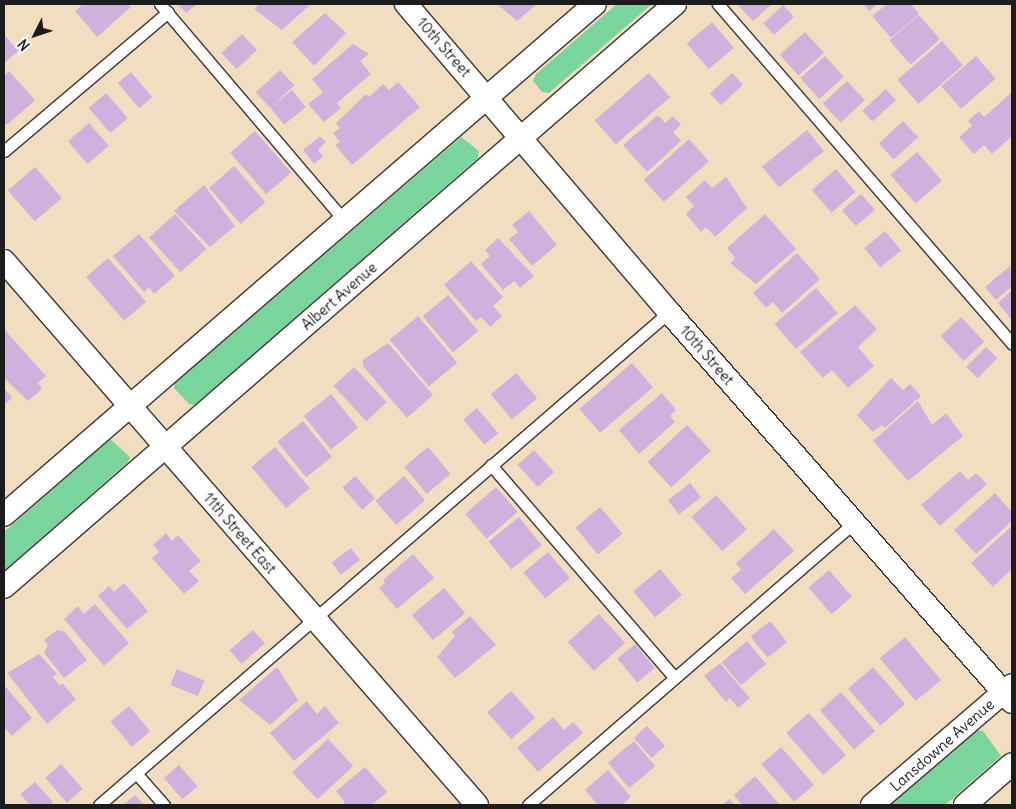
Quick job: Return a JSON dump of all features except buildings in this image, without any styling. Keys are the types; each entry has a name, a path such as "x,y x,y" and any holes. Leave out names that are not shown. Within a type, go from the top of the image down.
{"street":[{"name":"10th Street","path":"406,4 669,312 854,522 1010,693"},
{"path":"4,515 344,219 595,4"},
{"name":"Albert Avenue","path":"4,587 675,4"},
{"name":"11th Street East","path":"4,261 477,805"},
{"name":"Lansdowne Avenue","path":"872,805 1010,693"},
{"path":"965,805 1012,764"}],"lane":[{"path":"718,4 1012,344"},
{"path":"4,151 164,8 344,219"},
{"path":"99,805 669,312"},
{"path":"491,465 674,677"},
{"path":"528,805 854,522"},
{"path":"136,773 164,805"}],"green space":[{"path":"617,4 652,4 549,93 542,92 533,81 536,74"},
{"path":"461,137 479,151 478,158 195,405 189,404 174,388 175,383"},
{"path":"110,439 130,457 128,462 4,571 4,532"},
{"path":"975,730 983,731 1001,756 945,805 887,805"}]}
